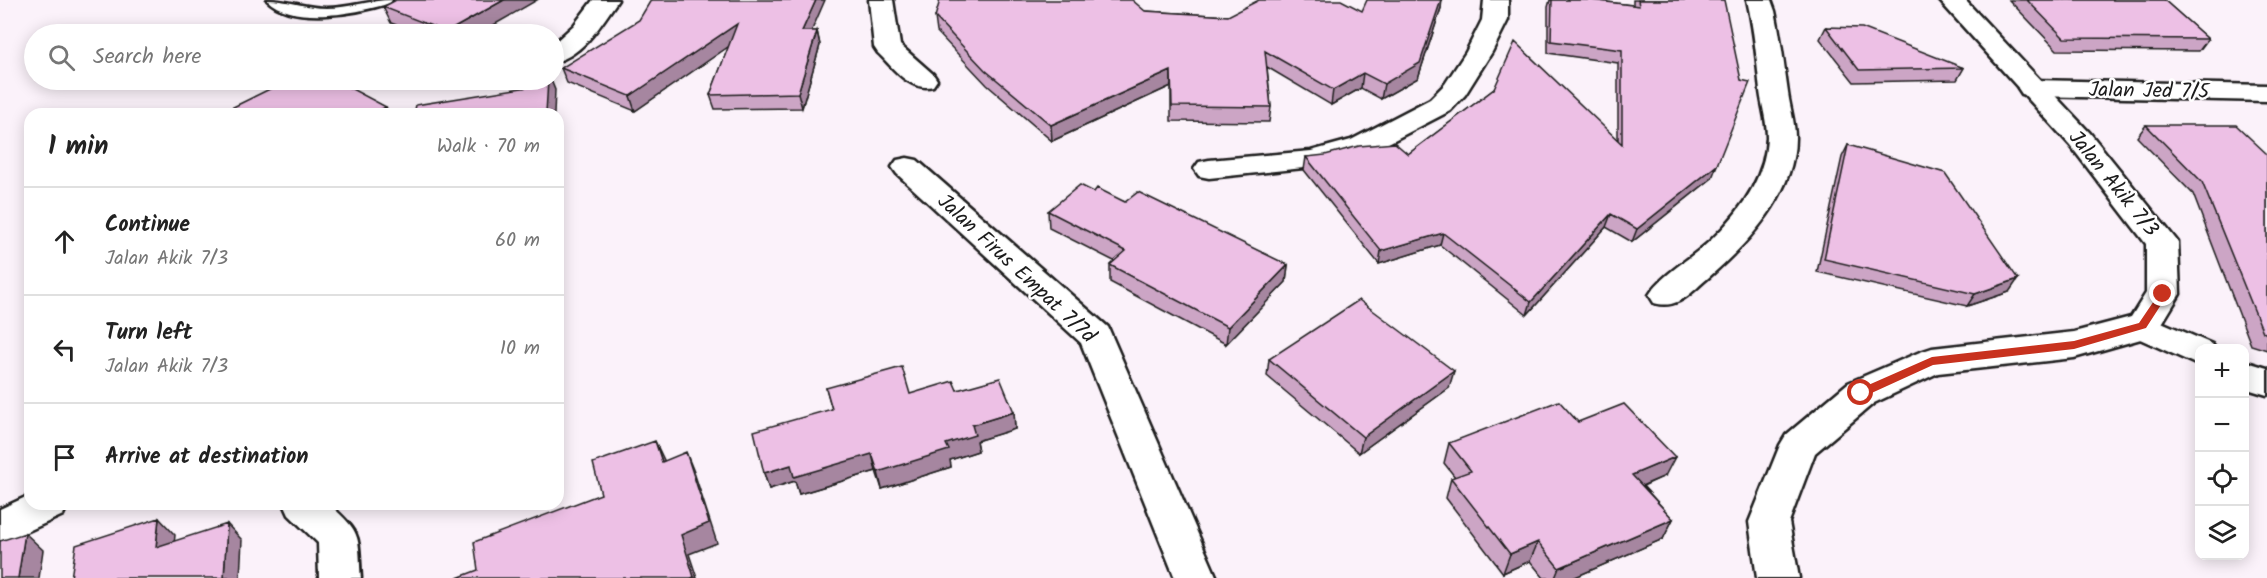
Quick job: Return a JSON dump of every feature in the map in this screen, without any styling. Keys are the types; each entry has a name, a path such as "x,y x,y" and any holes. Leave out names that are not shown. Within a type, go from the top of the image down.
{"street":[{"path":"564,48 580,34 606,0"},
{"path":"881,0 887,46 923,80"},
{"path":"1209,169 1313,160 1360,146 1440,105 1455,89 1479,52 1495,20 1496,0"},
{"path":"1666,295 1738,232 1760,202 1774,169 1781,140 1768,31 1759,0"},
{"name":"Jalan Akik 7/3","path":"1951,0 2080,139 2162,242 2163,294 2143,326"},
{"name":"Jalan Jed 7/5","path":"2032,88 2267,93"},
{"name":"Jalan Firus Empat 7/7d","path":"907,167 1096,336 1196,578"},
{"path":"1778,578 1769,522 1799,445 1861,393 1932,361 2074,345 2143,326 2195,351"},
{"path":"2249,376 2267,382"},
{"path":"0,527 36,510"},
{"path":"310,510 338,536 340,578"}],"lane":[{"path":"273,0 288,8 310,12 363,7 386,0"}],"building":[{"path":"396,0 504,0 461,24 427,24 383,7"},
{"path":"651,0 816,0 802,31 817,31 798,93 710,95 737,24 630,96 564,69 564,66 639,20"},
{"path":"940,0 1132,0 1145,11 1228,16 1259,0 1341,0 1362,11 1367,0 1441,0 1420,63 1384,84 1363,73 1333,90 1265,51 1271,107 1172,106 1171,71 1051,125 985,70 935,17"},
{"path":"1552,0 1590,0 1639,6 1638,0 1724,0 1741,80 1750,82 1717,165 1637,229 1611,214 1531,302 1443,233 1381,251 1306,157 1325,155 1359,146 1395,143 1408,154 1494,89 1515,42 1622,144 1622,50 1551,41"},
{"path":"2027,0 2164,0 2208,39 2064,38"},
{"path":"1826,27 1862,28 1964,68 1859,70"},
{"path":"268,90 354,90 386,107 384,108 231,108"},
{"path":"509,90 547,90 546,108 415,108 416,105"},
{"path":"2146,125 2236,125 2267,154 2267,334 2263,332 2202,182"},
{"path":"1848,145 1945,173 2018,279 1975,294 1824,259"},
{"path":"1080,185 1094,192 1097,188 1125,202 1138,192 1288,265 1228,327 1110,265 1126,251 1048,211"},
{"path":"1359,300 1454,371 1363,437 1269,359"},
{"path":"902,367 910,394 953,381 957,390 1000,378 1014,412 972,425 975,435 946,444 949,450 878,472 872,454 794,477 791,465 764,473 754,431 832,409 826,388"},
{"path":"1559,401 1578,422 1624,404 1675,457 1632,475 1673,519 1559,568 1538,542 1510,554 1451,478 1471,471 1449,443"},
{"path":"655,441 662,462 686,452 709,523 681,535 694,577 457,578 478,570 474,542 564,510 564,508 601,494 593,463"},
{"path":"159,518 156,547 227,524 224,578 71,578 76,545"},
{"path":"25,533 18,578 0,578 0,541"}],"route":[{"path":"1861,393 1932,361 2074,345 2143,326 2163,294"}]}
